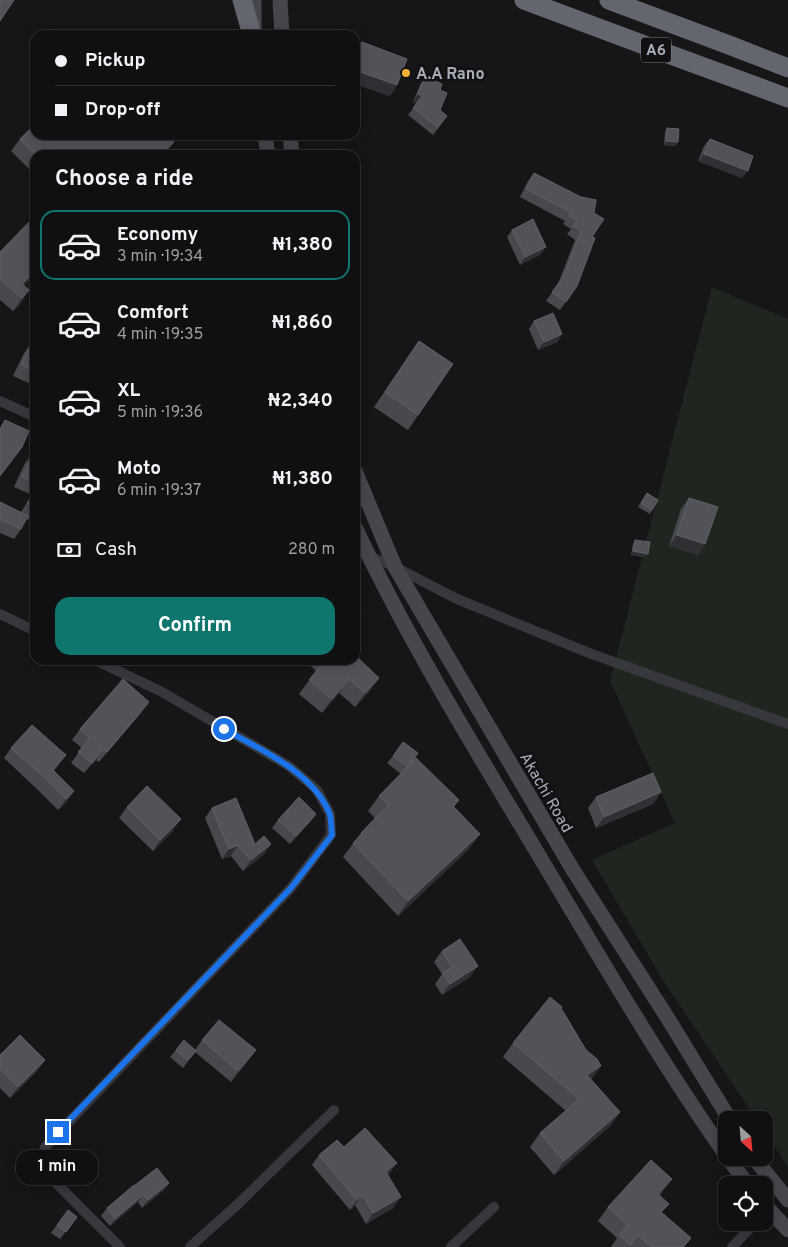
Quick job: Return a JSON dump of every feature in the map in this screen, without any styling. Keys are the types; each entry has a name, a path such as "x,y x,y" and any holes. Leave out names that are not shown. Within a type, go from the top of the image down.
{"highway":[{"path":"242,0 251,30"},
{"name":"A6","path":"524,0 788,98"},
{"name":"A6","path":"609,0 788,68"}],"main road":[{"path":"253,30 254,0"},
{"path":"280,0 282,30"},
{"name":"Akachi Road","path":"360,483 395,567 573,870 724,1111"},
{"path":"361,552 471,742 615,983 697,1114 718,1143"},
{"path":"760,1166 788,1200"},
{"path":"773,1216 788,1230"}],"street":[{"path":"0,401 30,414"},
{"path":"361,552 457,599 580,649 788,724"},
{"path":"1,616 30,629"},
{"path":"105,665 160,692 289,766 317,790 330,814 332,835 291,888 45,1147 41,1160 44,1171 120,1247"},
{"path":"190,1247 238,1204 334,1110"},
{"path":"452,1247 494,1207"},
{"path":"732,1247 747,1231"}],"shaded area":[{"path":"712,287 788,319 788,1167 773,1144 773,1111 751,1111 664,982 592,860 675,823 610,681"}],"building":[{"path":"0,0 14,0 0,21"},
{"path":"362,42 407,59 397,85 360,72 360,47"},
{"path":"425,77 442,84 440,90 447,93 440,110 447,116 438,127 413,108 422,96 418,94"},
{"path":"667,128 679,129 678,142 666,141"},
{"path":"30,129 30,140 172,140 174,142 165,150 31,150 20,139"},
{"path":"710,139 753,156 748,171 704,154"},
{"path":"534,173 581,197 596,200 594,213 604,219 592,237 595,238 577,286 566,302 552,292 564,276 581,231 573,226 577,220 569,216 571,212 526,189"},
{"path":"533,219 546,247 525,257 512,230"},
{"path":"30,221 30,276 22,284 29,290 22,298 0,279 0,252"},
{"path":"553,313 562,334 544,342 534,321"},
{"path":"419,341 453,364 418,415 385,392"},
{"path":"30,346 30,369 21,365"},
{"path":"5,420 29,431 22,447 0,476 0,429"},
{"path":"30,460 30,481 22,477"},
{"path":"647,493 658,500 652,510 641,503"},
{"path":"689,498 718,507 705,544 677,535"},
{"path":"0,502 28,516 21,529 0,519"},
{"path":"635,540 650,542 648,554 633,551"},
{"path":"360,660 379,678 365,693 349,679 332,699 309,680 321,665 360,665"},
{"path":"123,679 149,702 107,752 103,749 92,763 78,752 90,738 80,729"},
{"path":"32,725 66,755 53,770 74,791 66,799 11,748"},
{"path":"403,742 418,753 408,767 393,756"},
{"path":"416,758 459,800 453,806 480,834 408,901 353,843 388,805 379,796"},
{"path":"653,773 661,792 604,817 596,797"},
{"path":"147,786 181,819 160,840 127,807"},
{"path":"299,797 316,814 296,836 278,820"},
{"path":"236,798 255,844 264,836 271,844 251,860 238,845 229,849 212,808"},
{"path":"460,939 478,966 450,984 443,973 452,967 442,951"},
{"path":"550,997 562,1007 586,1050 597,1059 601,1066 587,1075 620,1112 564,1161 540,1133 579,1099 513,1043"},
{"path":"219,1020 256,1050 238,1071 202,1040"},
{"path":"20,1035 45,1060 18,1087 0,1069 0,1055"},
{"path":"184,1040 196,1051 188,1060 176,1050"},
{"path":"365,1128 397,1163 386,1172 401,1197 373,1213 363,1195 357,1200 319,1155 337,1140 344,1147"},
{"path":"651,1160 672,1179 658,1194 669,1204 661,1212 691,1238 683,1247 652,1247 638,1235 630,1245 619,1235 627,1225 608,1207"},
{"path":"157,1168 169,1183 148,1200 143,1195 115,1219 107,1208"},
{"path":"68,1210 77,1217 66,1232 57,1225"}],"place":[{"name":"A.A Rano","path":"406,73"}],"route":[{"path":"58,1132 291,888 332,835 330,814 317,790 289,766 224,729"}]}
